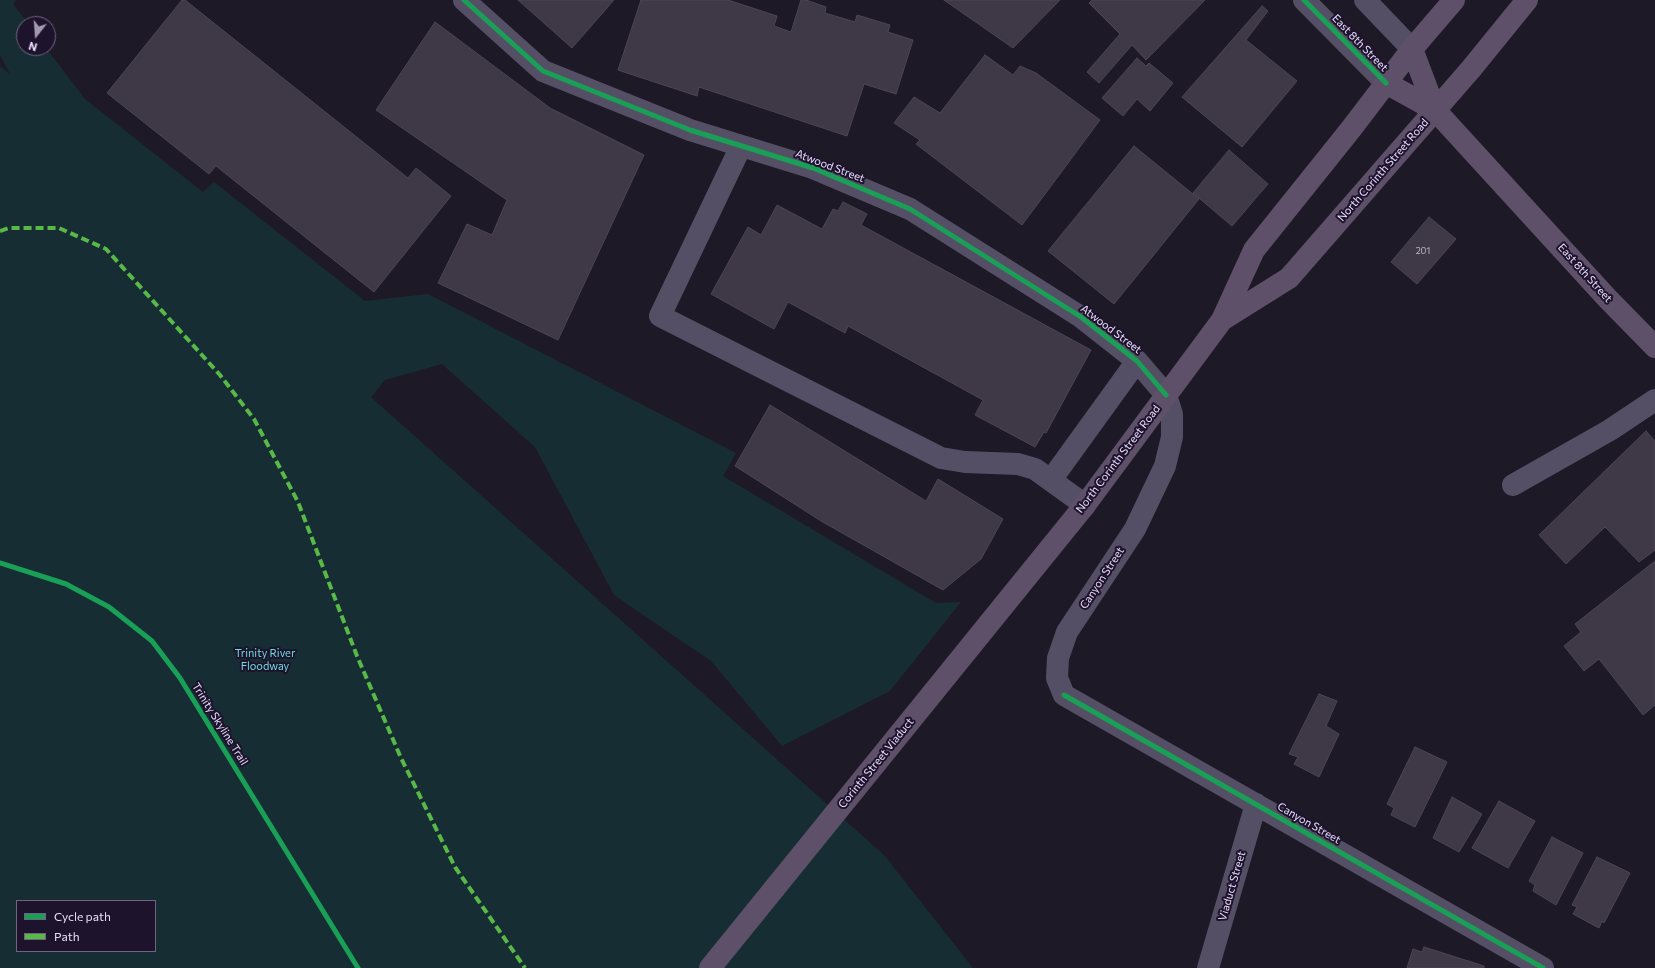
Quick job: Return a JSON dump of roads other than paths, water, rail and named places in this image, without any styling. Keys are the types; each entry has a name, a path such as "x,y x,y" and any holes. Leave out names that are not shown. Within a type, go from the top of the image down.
{"main road":[{"name":"North Corinth Street Road","path":"1042,558 1085,505 1222,320 1254,250 1412,49 1454,0"},
{"name":"North Corinth Street Road","path":"1222,320 1289,278 1435,110 1527,0"},
{"name":"East 8th Street","path":"1412,49 1435,110"},
{"name":"East 8th Street","path":"1386,83 1435,110 1607,298 1655,347"},
{"name":"Corinth Street Viaduct","path":"710,968 1042,558"}],"street":[{"name":"Atwood Street","path":"464,0 543,71 690,130 813,168 910,209 1081,317 1137,361 1166,395"},
{"name":"East 8th Street","path":"1304,0 1386,83"},
{"name":"East 8th Street","path":"1365,0 1412,49"},
{"path":"741,146 660,316 941,458 965,462 1018,464 1035,469 1085,505"},
{"path":"1051,480 1137,361"},
{"name":"Canyon Street","path":"1166,395 1172,414 1172,437 1165,466 1135,529 1067,632 1058,658 1057,678 1064,695 1256,804 1537,967"},
{"path":"1513,486 1610,430 1655,400"},
{"name":"Viaduct Street","path":"1208,968 1256,804"}],"park label":[{"name":"Trinity River Floodway","path":"265,659"}]}
